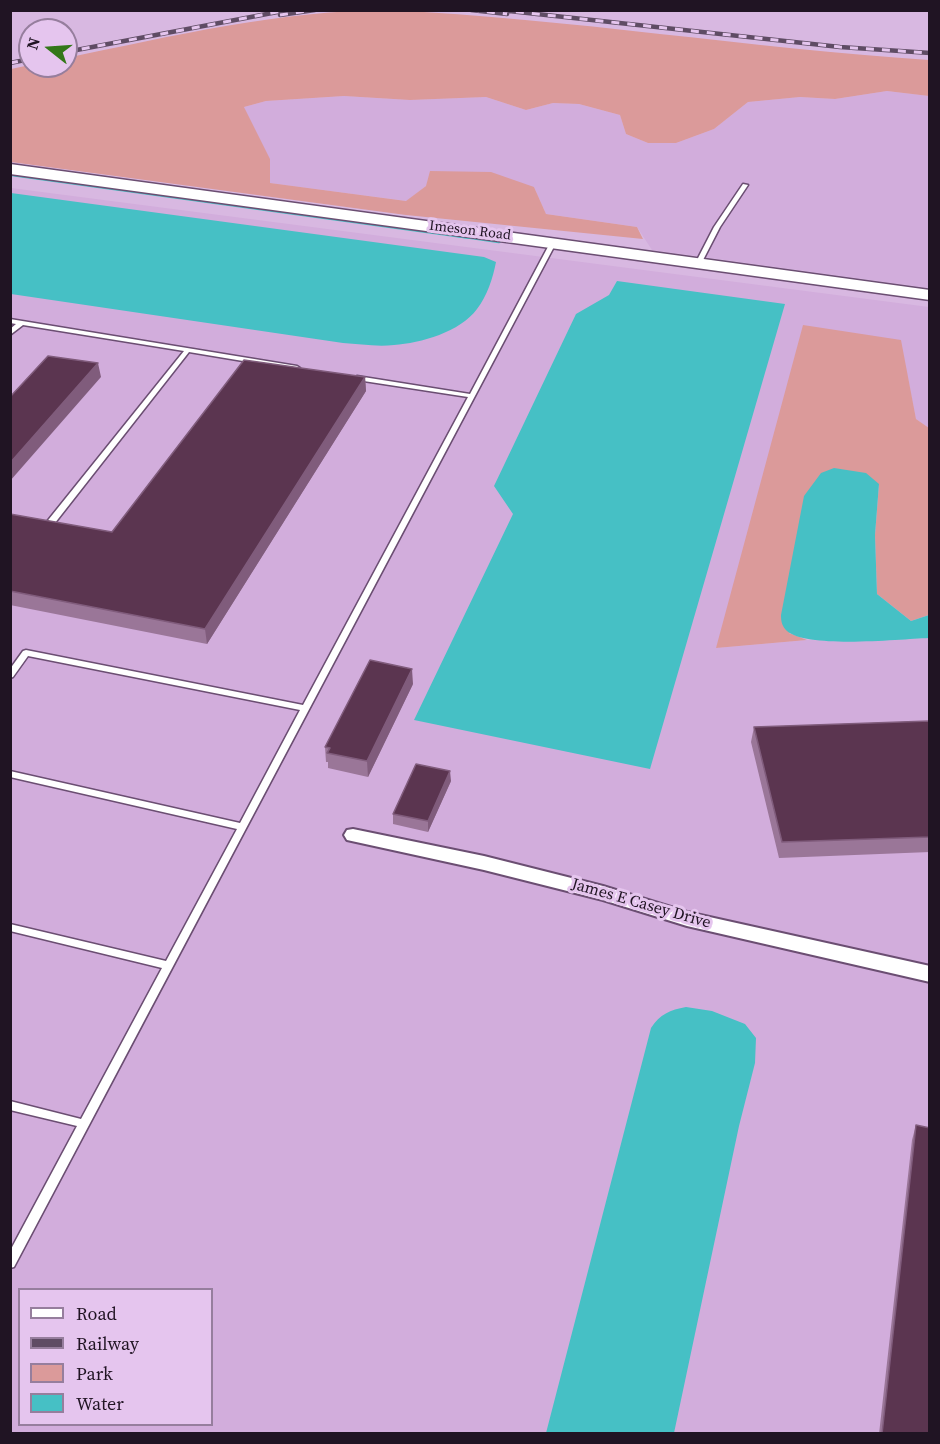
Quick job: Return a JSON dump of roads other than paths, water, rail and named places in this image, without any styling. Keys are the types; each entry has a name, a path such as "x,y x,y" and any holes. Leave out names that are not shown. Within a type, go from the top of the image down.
{"street":[{"name":"Imeson Road","path":"10,169 930,295"},
{"name":"James E Casey Drive","path":"353,835 484,863 603,893 687,918 930,974"}],"lane":[{"path":"699,262 717,226 745,185"},
{"path":"10,1263 13,1252 85,1124 553,243"},
{"path":"10,321 306,369"},
{"path":"10,333 21,323"},
{"path":"48,526 188,350"},
{"path":"354,377 472,396"},
{"path":"10,675 26,653 306,708"},
{"path":"10,774 243,827"},
{"path":"10,927 169,966"},
{"path":"10,1105 85,1124"}],"water":[{"path":"11,193 484,257 496,262 489,287 481,304 470,317 450,330 428,339 405,344 381,346 343,343 11,294"},
{"path":"617,281 785,304 650,769 414,720 513,514 494,486 576,314 609,295"},
{"path":"834,468 866,473 879,484 875,535 877,594 911,621 929,615 929,638 855,642 814,640 798,637 783,626 781,615 804,496 821,473"},
{"path":"686,1007 712,1011 745,1024 756,1038 755,1063 739,1126 674,1433 546,1433 651,1028 666,1013"}],"waterway":[{"path":"10,174 469,237"},
{"path":"458,235 499,241"}],"railway":[{"path":"78,50 288,10"},
{"path":"280,15 315,10"},
{"path":"471,10 507,14"},
{"path":"500,10 840,47 930,53"},
{"path":"10,63 18,61"}]}
